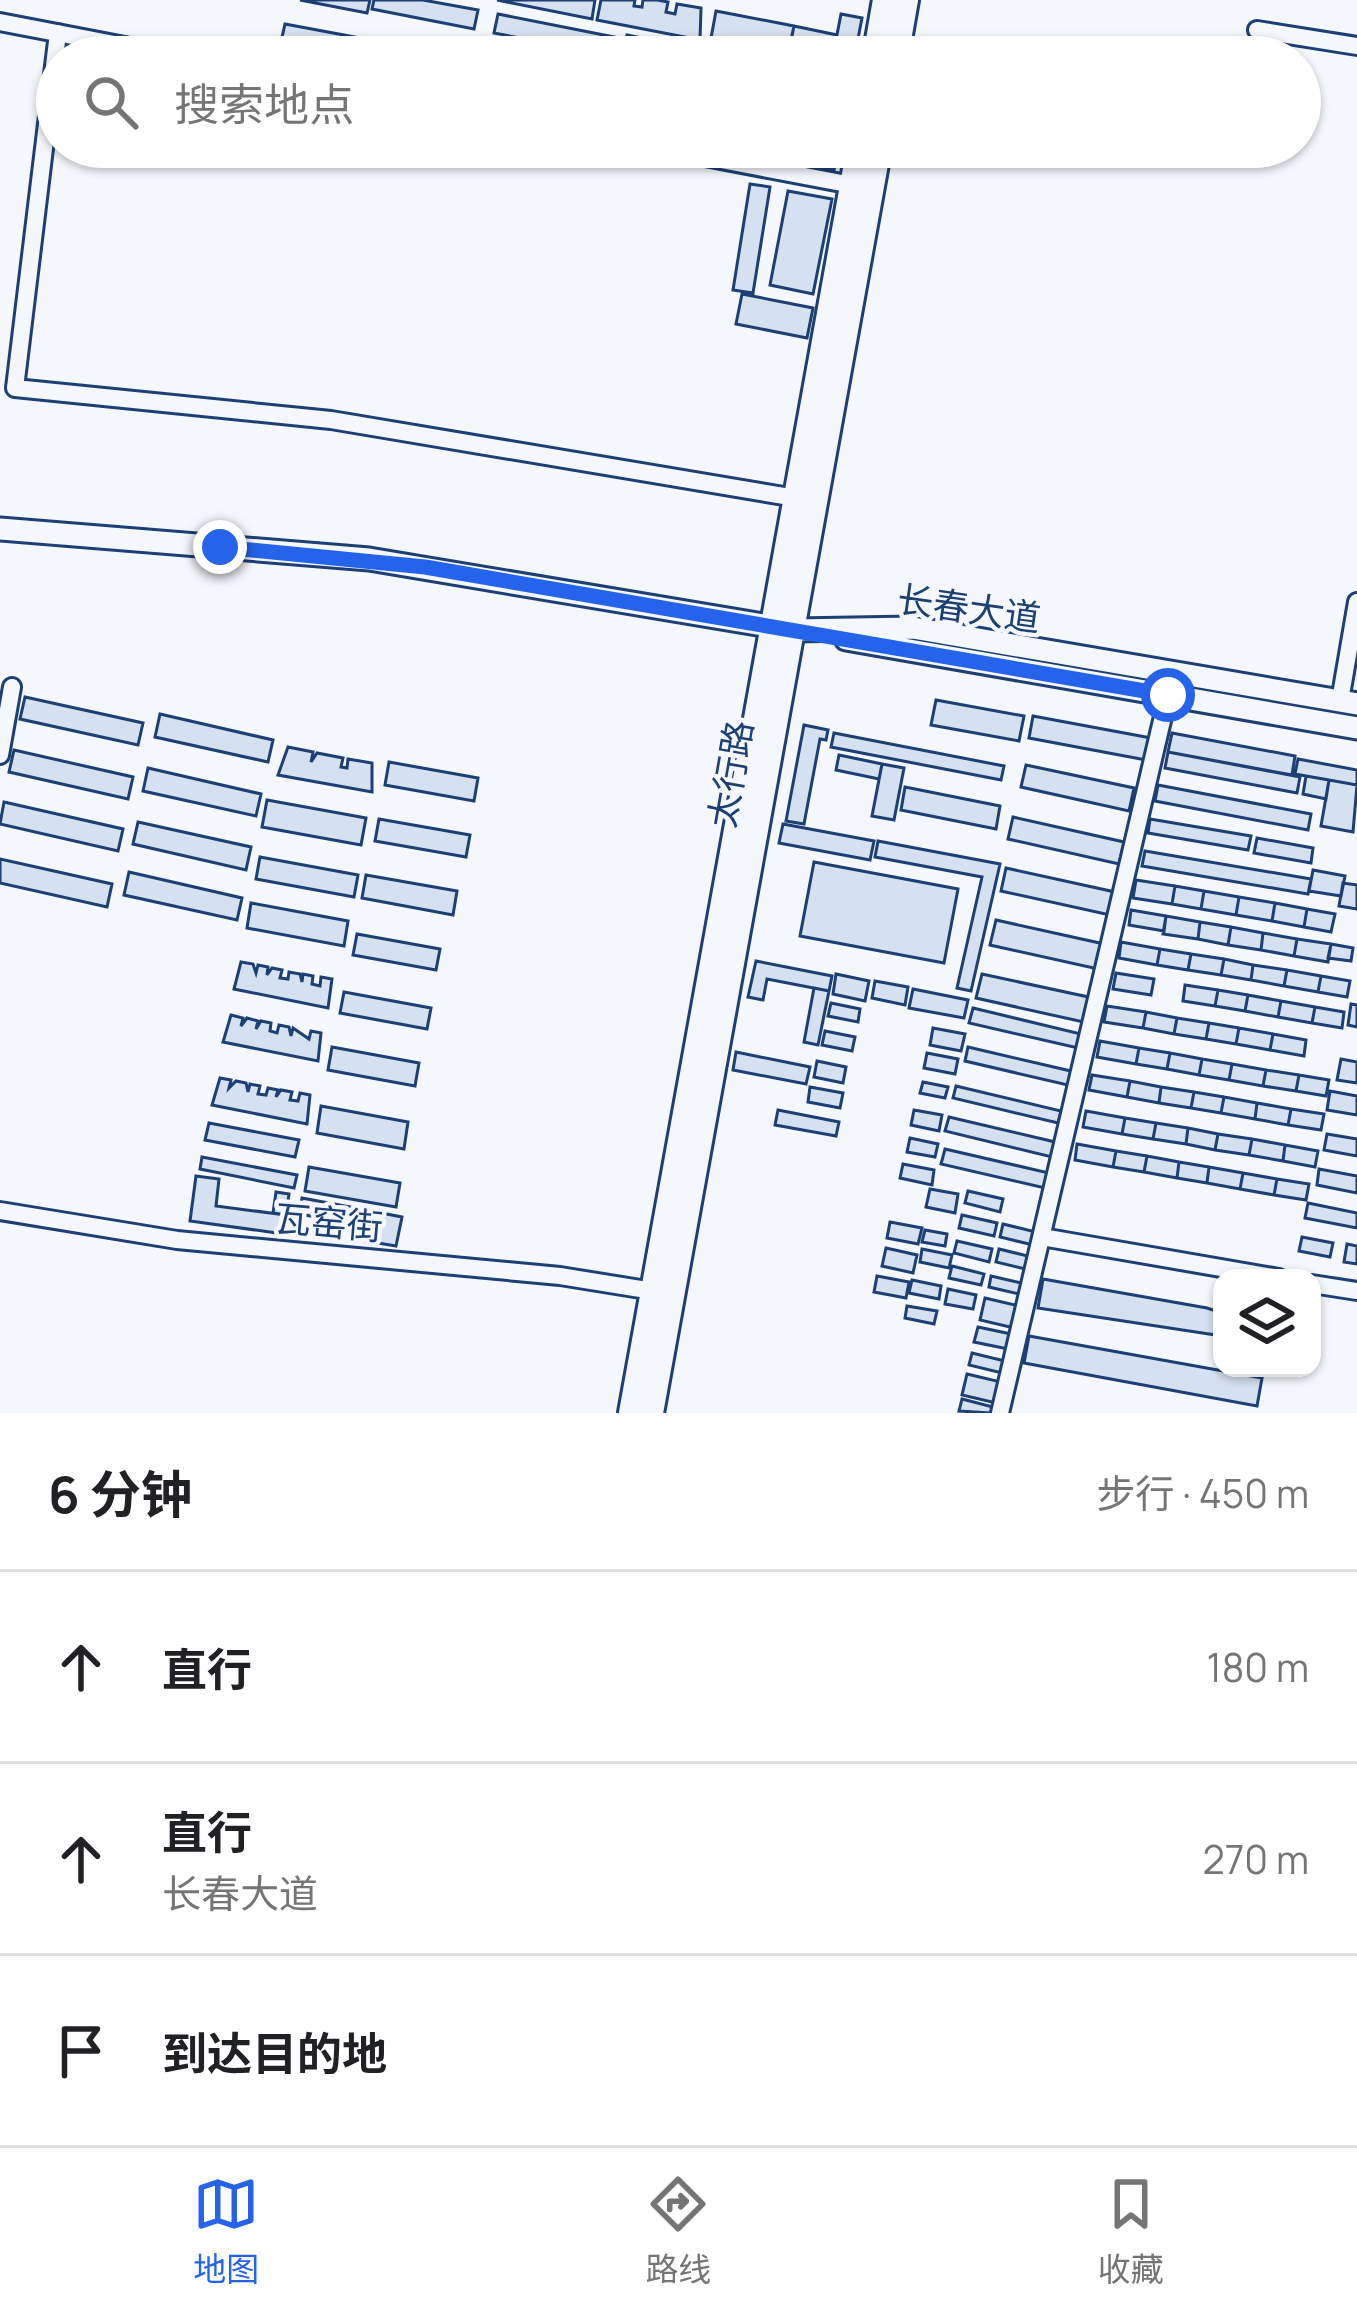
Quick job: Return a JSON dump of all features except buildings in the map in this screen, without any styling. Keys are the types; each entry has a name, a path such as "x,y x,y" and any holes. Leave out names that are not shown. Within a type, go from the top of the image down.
{"highway":[{"path":"879,36 885,0"},
{"path":"900,36 906,0"},
{"name":"太行路","path":"651,1413 783,628 796,498 855,168"},
{"name":"太行路","path":"631,1413 876,168"}],"main road":[{"name":"长春大道","path":"0,529 369,559 783,628 913,628 1348,703"},
{"path":"783,628 1357,728"}],"street":[{"path":"0,22 74,36"},
{"path":"1256,30 1294,36"},
{"path":"1321,40 1357,46"},
{"path":"42,168 15,388 331,420 796,498"},
{"path":"763,168 852,185"},
{"path":"1348,703 1357,602"},
{"path":"0,755 12,687"},
{"path":"1000,1413 1168,695"},
{"name":"瓦窑街","path":"0,1211 161,1238 560,1276 652,1291"},
{"path":"1042,1237 1227,1269"},
{"path":"1321,1285 1357,1291"}],"route":[{"path":"220,547 425,567 1168,695"}]}
